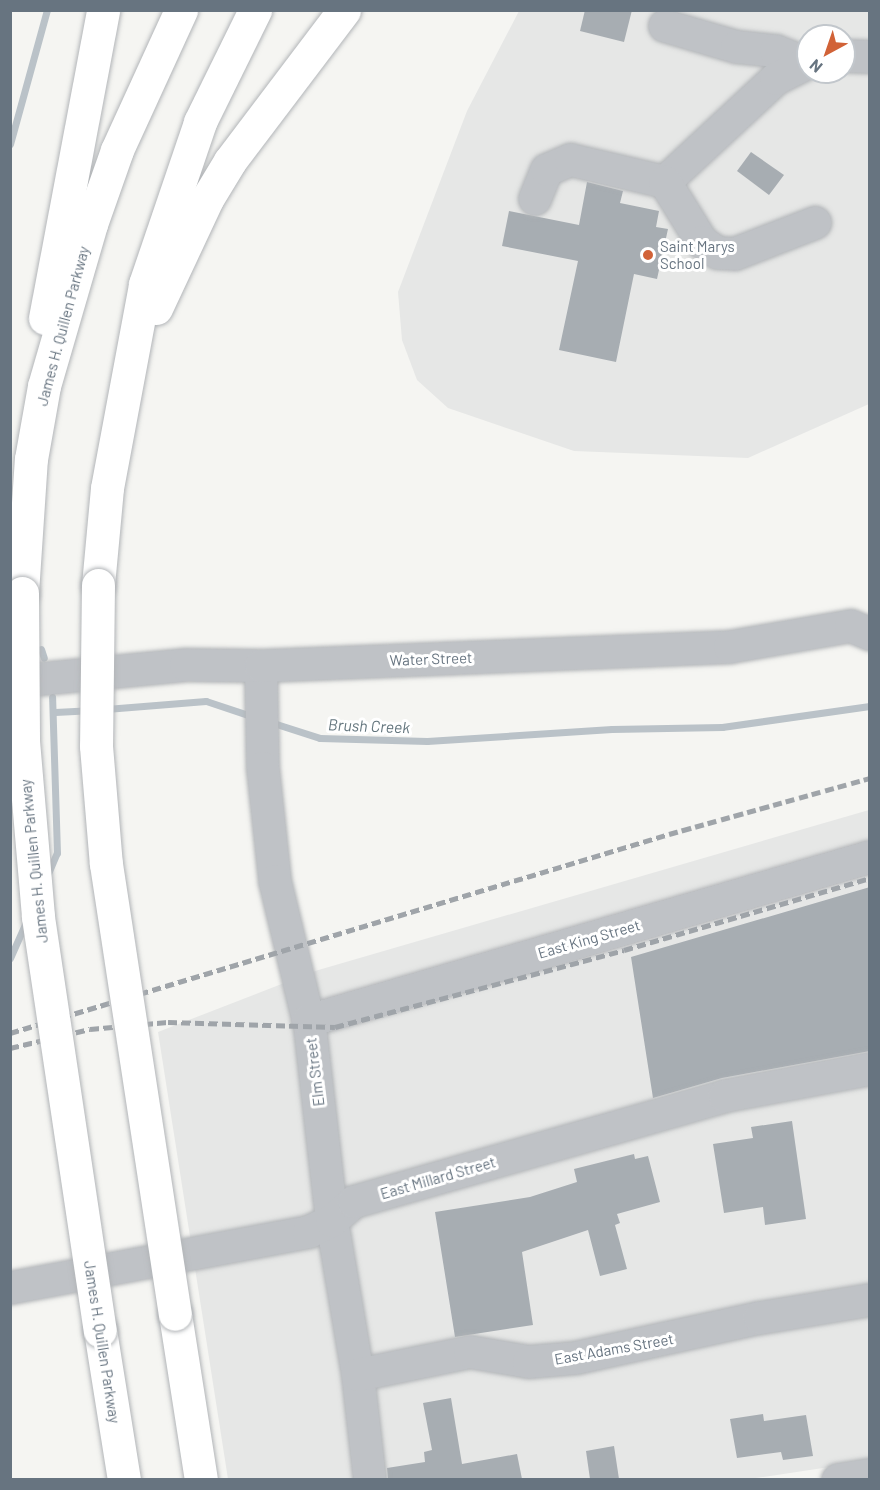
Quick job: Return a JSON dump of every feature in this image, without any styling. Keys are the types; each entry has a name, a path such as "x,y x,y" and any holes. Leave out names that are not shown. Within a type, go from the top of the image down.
{"highway":[{"path":"45,386 43,331 104,10"},
{"name":"James H. Quillen Parkway","path":"124,1479 36,895 22,741 22,593 31,459 45,386 91,224 117,150 181,10"},
{"path":"201,1479 106,864 94,677 107,488 134,353 145,284 172,196 200,122 255,10"},
{"path":"134,353 218,180 344,10"}],"street":[{"path":"665,27 737,47 776,51 796,59"},
{"path":"665,182 776,79 796,69"},
{"path":"535,199 547,170 572,160 665,182 702,242 718,253 735,254 814,223"},
{"name":"Water Street","path":"10,682 186,665 262,680 730,647 863,622"},
{"name":"Elm Street","path":"262,680 264,768 275,881 308,1021 332,1221 358,1375 369,1479"},
{"name":"East King Street","path":"308,1021 870,857"},
{"name":"East Millard Street","path":"10,1288 309,1232 332,1221 354,1202 725,1096 870,1069"},
{"name":"East Adams Street","path":"358,1375 470,1352 529,1362 576,1358 760,1318 870,1300"},
{"path":"838,1479 870,1475"}],"shaded area":[{"path":"519,11 869,11 869,404 748,458 574,451 448,408 417,380 402,340 398,292 467,111"},
{"path":"869,810 869,1461 743,1480 228,1479 158,1032 315,971"}],"building":[{"path":"585,10 632,10 624,42 580,31"},
{"path":"751,152 784,175 769,195 737,171"},
{"path":"587,182 623,191 620,203 659,211 656,227 668,229 657,279 634,274 616,362 559,350 578,261 502,246 509,211 579,225"},
{"path":"870,887 870,1051 722,1078 653,1098 631,957"},
{"path":"792,1121 806,1219 765,1225 763,1207 724,1213 713,1144 753,1138 751,1127"},
{"path":"634,1154 635,1159 648,1156 660,1202 617,1214 620,1223 615,1225 627,1269 600,1276 588,1230 522,1252 533,1325 455,1337 435,1212 530,1197 577,1182 574,1169"},
{"path":"451,1398 462,1464 517,1454 522,1479 388,1479 387,1468 425,1462 424,1452 432,1450 423,1403"},
{"path":"763,1414 764,1421 806,1415 813,1456 783,1460 781,1452 737,1458 730,1419"},
{"path":"614,1446 619,1479 590,1479 586,1451"}],"waterway":[{"path":"10,144 47,10"},
{"path":"41,649 44,658"},
{"name":"Brush Creek","path":"47,876 57,853 52,697"},
{"name":"Brush Creek","path":"106,709 206,701 254,717"},
{"name":"Brush Creek","path":"270,722 320,738 427,741 612,729 722,727 870,706"},
{"name":"Brush Creek","path":"55,712 89,710"},
{"name":"Brush Creek","path":"10,958 26,922"}],"railway":[{"path":"10,1033 669,834 870,778"},
{"path":"10,1048 90,1029 168,1022 335,1027 624,950 870,878"}],"place":[{"name":"Saint Marys School","path":"648,255"}]}
